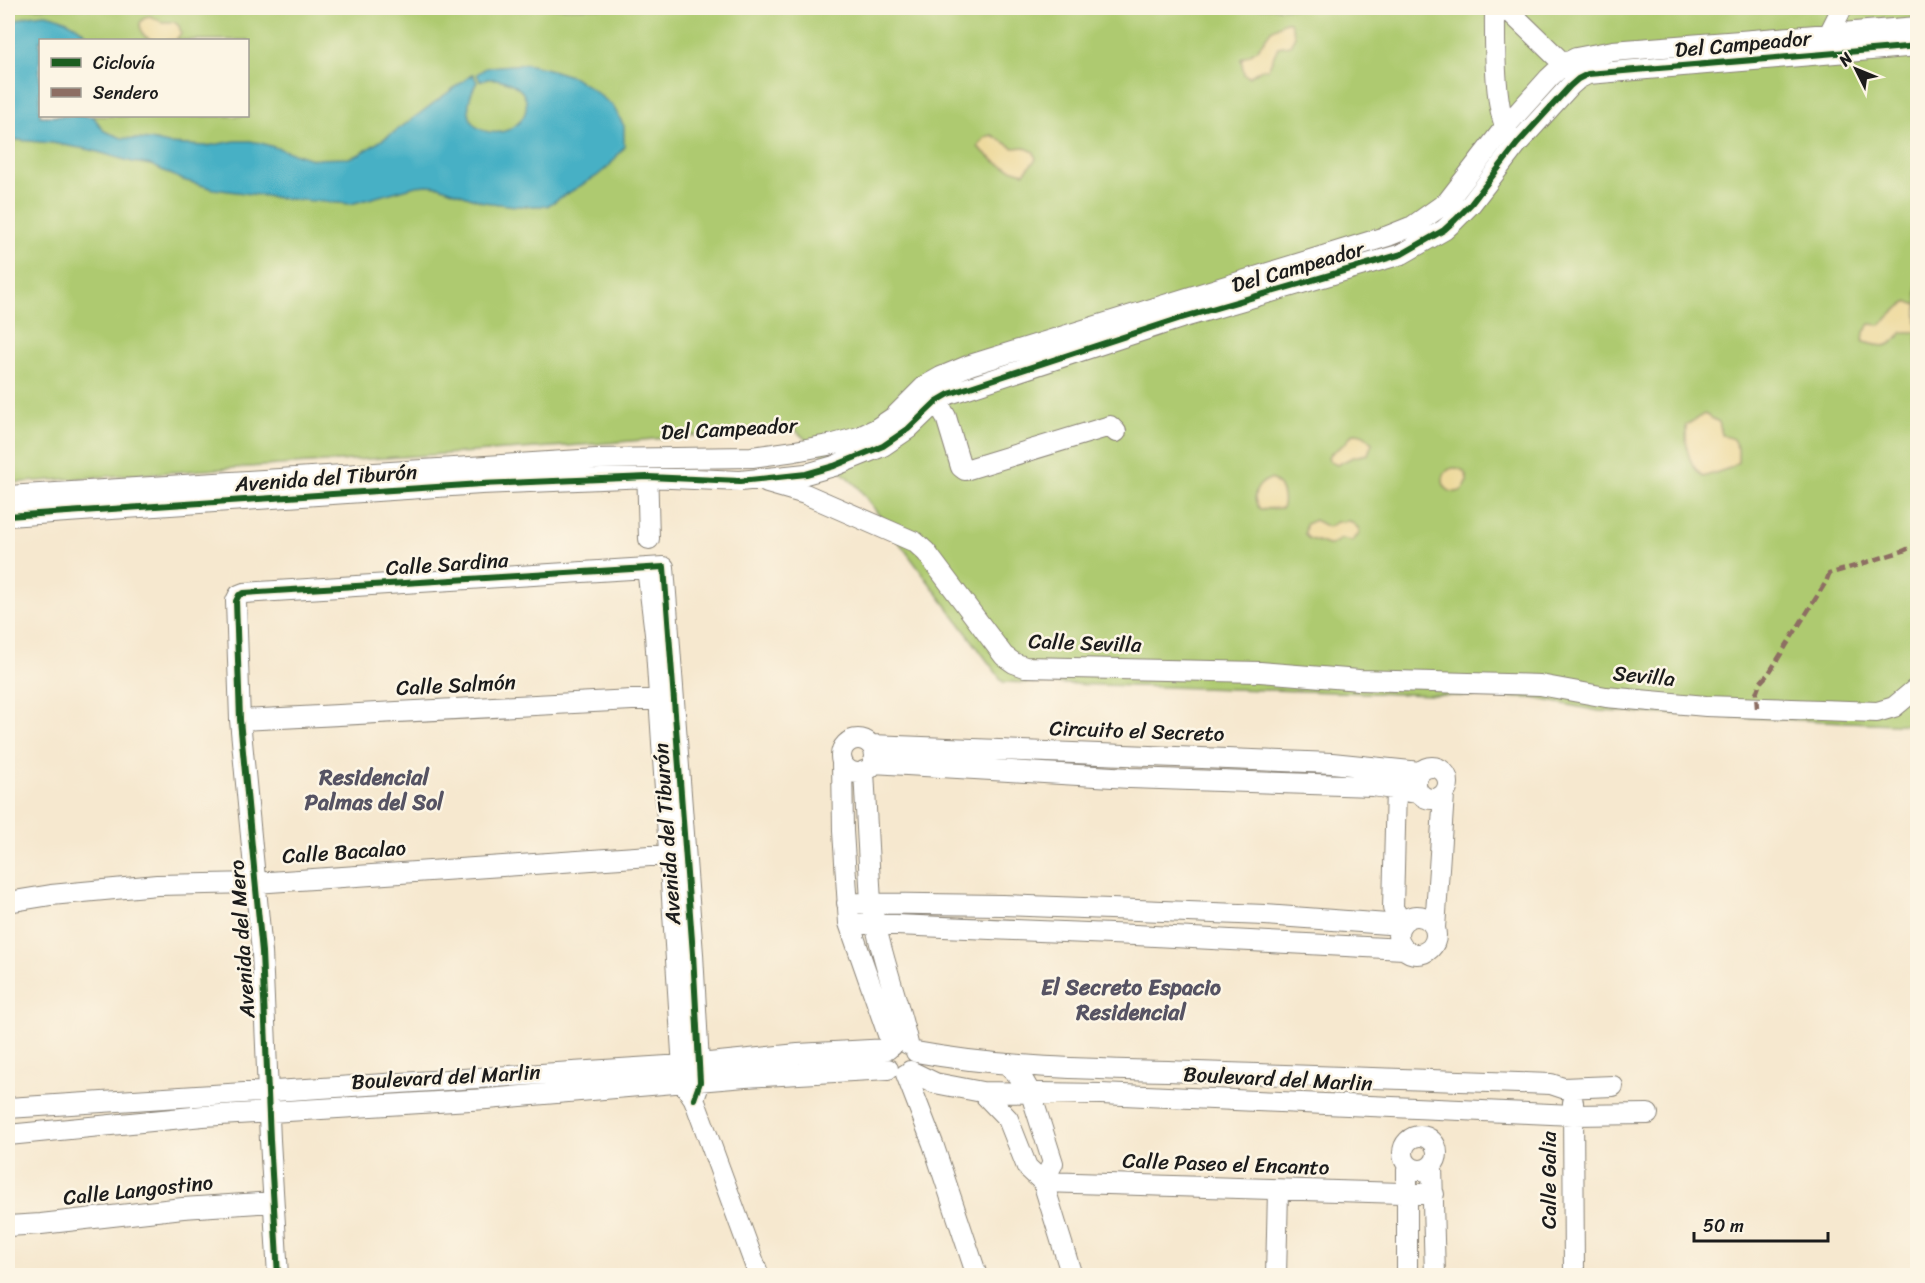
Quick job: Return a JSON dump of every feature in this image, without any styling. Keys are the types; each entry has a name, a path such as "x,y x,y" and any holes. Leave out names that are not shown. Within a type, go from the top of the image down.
{"street":[{"path":"1495,8 1499,97 1504,127 1517,144"},
{"path":"1506,8 1578,79"},
{"path":"1829,43 1842,8"},
{"name":"Del Campeador","path":"647,467 795,451 859,437 894,417 925,386 941,376 998,356 1087,338 1402,254 1444,230 1470,204 1517,144 1578,79 1588,74 1829,43 1917,27"},
{"name":"Del Campeador","path":"647,467 740,481 806,474 834,466 883,446 908,429 937,401 949,394 1087,338 1330,252 1388,236 1413,226 1447,202 1504,127 1549,78 1564,64 1576,58 1613,51 1829,43 1917,46"},
{"path":"1330,252 1336,272"},
{"path":"937,401 946,417 961,467 965,470 1110,426 1116,432"},
{"path":"795,451 806,474 805,494"},
{"path":"752,457 752,473 756,480"},
{"path":"647,467 649,539"},
{"name":"Avenida del Tiburón","path":"8,516 86,501 355,484 481,484 647,467"},
{"name":"Calle Sevilla","path":"756,480 805,494 915,542 926,552 1004,656 1025,667 1249,672 1359,680"},
{"name":"Avenida del Tiburón","path":"8,496 86,501"},
{"name":"Avenida del Tiburón","path":"656,567 692,1079 759,1275"},
{"name":"Calle Sardina","path":"236,601 239,595 244,593 656,567"},
{"name":"Avenida del Mero","path":"236,601 240,720 262,952 268,1112 278,1275"},
{"name":"Sevilla","path":"1359,680 1540,685 1605,697 1706,706 1877,712 1894,707 1917,687"},
{"name":"Calle Salmón","path":"240,720 666,698"},
{"path":"901,1058 900,1009 874,923 871,903 869,760 859,739 852,740 843,749 842,762 848,913 901,1058 933,1144 976,1275"},
{"path":"1130,778 1131,756"},
{"name":"Circuito el Secreto","path":"869,760 1131,756 1332,763 1406,776 1418,792 1430,800 1444,794"},
{"path":"842,762 851,771 869,760"},
{"name":"Circuito el Secreto","path":"869,760 1130,778 1406,776"},
{"path":"848,913 874,923 1135,934 1404,949 1412,953 1420,953 1428,950 1434,944 1436,936 1444,794 1447,788 1445,774 1433,767 1406,776 1393,908 1401,924"},
{"name":"Calle Bacalao","path":"8,902 51,895 156,885 255,883 676,854"},
{"path":"848,913 871,903 1264,915 1401,924"},
{"path":"1135,934 1137,910"},
{"path":"1404,949 1399,942 1398,933 1401,924 1408,918 1416,915 1431,921 1435,928"},
{"path":"798,1054 802,1074"},
{"name":"Boulevard del Marlin","path":"8,1135 182,1118 498,1099 692,1079 798,1054 960,1060 1075,1068 1551,1084 1563,1088 1613,1086"},
{"name":"Boulevard del Marlin","path":"8,1108 268,1091 802,1074 901,1058 935,1083 982,1092 1101,1094 1573,1115 1648,1114"},
{"path":"1007,1064 1023,1080 1031,1094 1053,1163 1043,1182"},
{"path":"1416,1109 1419,1079"},
{"name":"Calle Galia","path":"1563,1088 1570,1094 1573,1101 1574,1275"},
{"path":"982,1092 1008,1119 1027,1167 1043,1182 1072,1275"},
{"path":"1407,1275 1405,1146 1414,1137 1421,1136 1433,1141 1437,1154 1432,1166 1435,1275"},
{"path":"1407,1164 1419,1170 1432,1166"},
{"name":"Calle Paseo el Encanto","path":"1043,1182 1434,1194"},
{"path":"1276,1275 1278,1190"},
{"name":"Calle Langostino","path":"8,1226 183,1208 273,1202"}],"green space":[{"path":"8,8 1917,8 1917,725 1599,711 1533,698 1003,682 858,487 792,427 596,444 8,483"}],"sand":[{"path":"150,16 162,22 174,22 179,26 181,33 177,39 147,38 141,30 140,23 145,17"},
{"path":"1285,22 1290,22 1295,36 1290,45 1278,47 1268,69 1260,70 1249,77 1244,74 1241,59 1257,50 1271,30"},
{"path":"992,135 1014,148 1024,147 1034,152 1036,159 1024,173 999,164 978,147 985,137"},
{"path":"1909,302 1917,305 1917,332 1902,332 1894,342 1885,346 1863,342 1864,332 1870,324 1880,325 1896,310"},
{"path":"1704,414 1719,422 1722,435 1733,439 1738,449 1738,462 1730,468 1703,477 1690,459 1686,425"},
{"path":"1354,433 1364,435 1372,443 1368,454 1353,457 1337,465 1330,462 1328,458 1330,455"},
{"path":"1455,468 1460,469 1466,475 1466,485 1460,491 1455,492 1450,491 1444,485 1443,480 1444,475 1450,469"},
{"path":"1270,479 1277,483 1282,491 1282,508 1260,509 1255,500 1256,491 1261,484"},
{"path":"1315,520 1328,527 1337,522 1350,521 1360,533 1352,541 1341,539 1328,545 1308,538 1305,534 1306,524"}],"water":[{"path":"46,14 71,23 82,30 89,39 39,39 39,117 94,117 104,131 122,138 207,146 250,141 312,159 349,158 360,154 396,131 473,74 477,82 470,97 471,119 481,129 490,132 504,131 516,125 524,115 526,101 524,95 520,89 507,82 493,79 480,81 477,74 486,68 525,64 574,77 613,106 624,126 624,147 610,165 597,176 547,206 516,206 483,202 439,186 427,185 351,204 287,199 214,189 183,180 151,165 91,150 52,143 8,141 8,26 16,20"}],"marked path":[{"path":"1757,708 1756,694 1760,683 1769,673 1829,574 1903,551 1918,544"}],"cycle path":[{"path":"8,516 481,484 648,477 740,481 806,474 834,466 883,446 908,429 937,401 949,394 1181,318 1402,254 1444,230 1455,220 1471,204 1517,144 1570,86 1588,74 1918,46"},
{"path":"278,1276 262,952 240,720 236,601 239,595 664,567 693,954 700,1082 694,1099"}],"district":[{"name":"Residencial Palmas del Sol","path":"374,790"},
{"name":"El Secreto Espacio Residencial","path":"1131,1000"}]}
